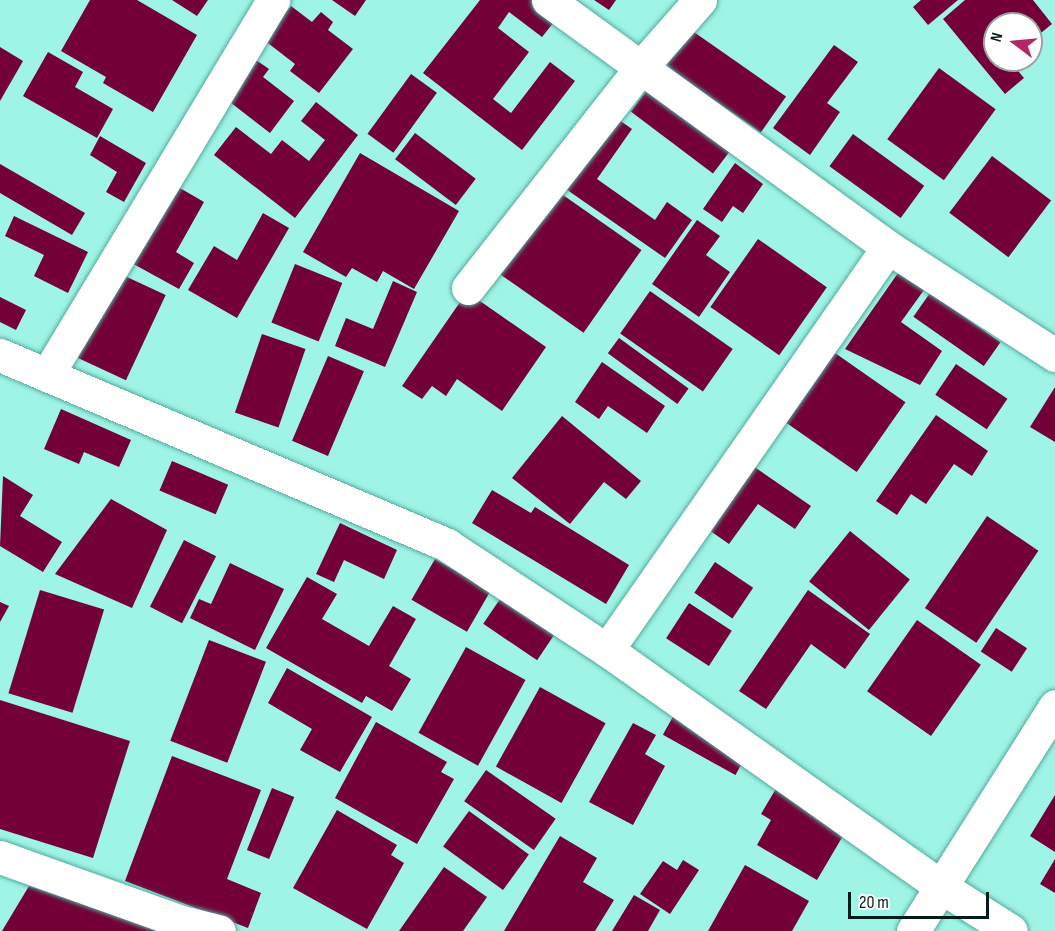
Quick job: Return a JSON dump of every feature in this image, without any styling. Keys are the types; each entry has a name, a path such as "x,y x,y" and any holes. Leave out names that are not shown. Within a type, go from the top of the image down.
{"street":[{"path":"47,375 273,0"},
{"path":"548,0 642,66 888,247 1055,355"},
{"path":"468,288 642,66 700,0"},
{"path":"607,650 888,247"},
{"path":"0,355 447,545 607,650 943,888 1011,931"},
{"path":"913,931 943,888 1055,706"},
{"path":"0,857 182,922 219,931"}],"building":[{"path":"90,0 137,0 197,35 153,112 103,83 106,77 61,51"},
{"path":"172,0 208,0 197,16"},
{"path":"332,0 366,0 355,16"},
{"path":"480,0 535,0 558,17 542,37 509,12 498,28 529,52 493,99 511,113 550,62 575,81 522,150 423,73"},
{"path":"594,0 616,0 609,10"},
{"path":"921,0 958,0 928,25 913,7"},
{"path":"965,0 1033,0 1042,12 983,12 983,67 943,19"},
{"path":"291,6 312,22 321,12 333,22 328,30 353,49 319,93 290,71 295,64 264,40"},
{"path":"1043,13 1052,24 1043,31"},
{"path":"691,30 786,97 761,133 666,66"},
{"path":"834,45 858,62 827,103 840,112 810,155 773,128"},
{"path":"0,47 23,61 0,101"},
{"path":"48,52 83,72 75,87 113,109 97,138 23,96"},
{"path":"256,60 269,69 263,77 294,101 270,133 226,99"},
{"path":"939,68 996,109 944,180 887,139"},
{"path":"987,72 1019,72 1024,78 1005,94"},
{"path":"411,74 437,93 393,153 368,134"},
{"path":"647,90 729,152 713,174 631,112"},
{"path":"316,102 358,135 295,218 214,155 236,127 271,154 282,140 309,161 325,140 301,121"},
{"path":"612,115 632,129 597,179 655,220 667,202 692,220 665,258 563,187"},
{"path":"415,133 476,179 456,205 395,159"},
{"path":"853,134 924,186 901,218 829,166"},
{"path":"100,136 146,163 124,202 106,192 117,172 90,155"},
{"path":"360,153 459,211 414,289 383,271 377,282 352,268 346,277 303,252"},
{"path":"992,156 1051,201 1008,257 949,213"},
{"path":"735,163 763,184 743,213 733,206 722,222 703,209"},
{"path":"0,164 85,213 72,235 0,193"},
{"path":"173,184 204,202 176,252 194,263 179,289 128,261"},
{"path":"553,188 641,250 584,333 495,271"},
{"path":"263,213 289,228 237,318 188,290 214,246 237,260"},
{"path":"14,216 88,252 68,293 34,276 44,255 5,236"},
{"path":"697,220 720,236 706,255 730,272 699,317 652,284"},
{"path":"758,239 827,287 779,355 710,307"},
{"path":"295,264 342,283 319,342 271,322"},
{"path":"114,271 166,295 126,380 74,356"},
{"path":"898,273 924,290 901,322 942,351 920,385 845,349"},
{"path":"393,281 417,292 385,367 335,346 346,318 373,329"},
{"path":"650,291 733,349 703,392 620,334"},
{"path":"467,292 546,347 502,411 457,379 446,396 432,386 422,399 402,386"},
{"path":"930,293 1000,342 984,366 913,317"},
{"path":"0,297 26,310 16,330 0,322"},
{"path":"262,334 305,349 278,427 235,412"},
{"path":"619,338 689,389 677,404 608,353"},
{"path":"835,353 905,402 857,472 786,423"},
{"path":"328,356 364,371 328,456 292,441"},
{"path":"602,362 665,406 647,433 608,406 599,419 575,402"},
{"path":"956,364 1007,399 987,429 935,395"},
{"path":"1055,387 1055,442 1030,427"},
{"path":"61,409 131,440 119,467 84,452 79,464 44,449"},
{"path":"936,415 988,451 972,476 954,464 926,504 911,494 897,515 876,501"},
{"path":"562,416 641,481 626,499 604,482 570,524 512,478"},
{"path":"172,461 228,485 216,514 159,490"},
{"path":"753,466 811,506 795,529 758,504 729,544 709,530"},
{"path":"3,476 33,495 20,516 62,542 43,572 0,546"},
{"path":"492,490 531,513 535,507 629,565 606,604 472,523"},
{"path":"111,499 167,530 132,608 55,574"},
{"path":"987,516 1038,551 976,643 925,608"},
{"path":"340,523 397,550 384,579 344,560 334,582 316,574"},
{"path":"850,531 910,579 869,630 809,582"},
{"path":"184,540 216,556 182,623 150,607"},
{"path":"435,559 490,591 467,632 412,600"},
{"path":"715,562 753,588 732,618 694,593"},
{"path":"230,563 284,589 255,650 190,618 199,599 211,604"},
{"path":"307,577 337,594 322,619 369,646 393,606 416,619 389,666 411,679 392,711 366,696 362,703 266,648"},
{"path":"40,590 104,610 72,713 8,693"},
{"path":"808,590 870,634 845,669 811,644 766,709 739,691"},
{"path":"500,599 554,635 537,660 483,624"},
{"path":"0,602 9,606 0,622"},
{"path":"689,603 732,631 709,666 666,638"},
{"path":"917,620 981,665 931,736 867,691"},
{"path":"996,628 1027,648 1012,672 981,651"},
{"path":"209,640 266,662 227,763 170,741"},
{"path":"466,647 525,680 478,766 418,733"},
{"path":"287,668 372,717 340,772 300,750 312,729 268,703"},
{"path":"540,687 606,723 561,803 496,767"},
{"path":"0,700 130,741 93,858 0,829"},
{"path":"675,713 748,753 735,775 663,735"},
{"path":"376,722 447,762 441,772 454,779 417,844 335,798"},
{"path":"633,723 656,735 645,754 665,766 633,825 589,802"},
{"path":"172,756 261,790 227,879 261,893 248,928 125,881"},
{"path":"486,770 556,819 534,850 464,801"},
{"path":"777,787 847,829 817,880 757,845 771,820 761,814"},
{"path":"272,788 294,797 269,859 247,850"},
{"path":"1055,795 1055,852 1030,836"},
{"path":"337,810 397,845 391,855 404,863 367,929 293,888"},
{"path":"469,811 529,854 503,890 443,847"},
{"path":"560,836 597,858 583,882 614,900 595,931 504,931"},
{"path":"1055,859 1055,893 1040,884"},
{"path":"683,860 699,870 670,914 640,894 663,861 677,870"},
{"path":"745,865 809,901 792,931 708,931"},
{"path":"444,867 487,897 463,931 399,931"},
{"path":"29,886 162,931 2,931"},
{"path":"634,895 660,910 648,931 612,931"}]}
